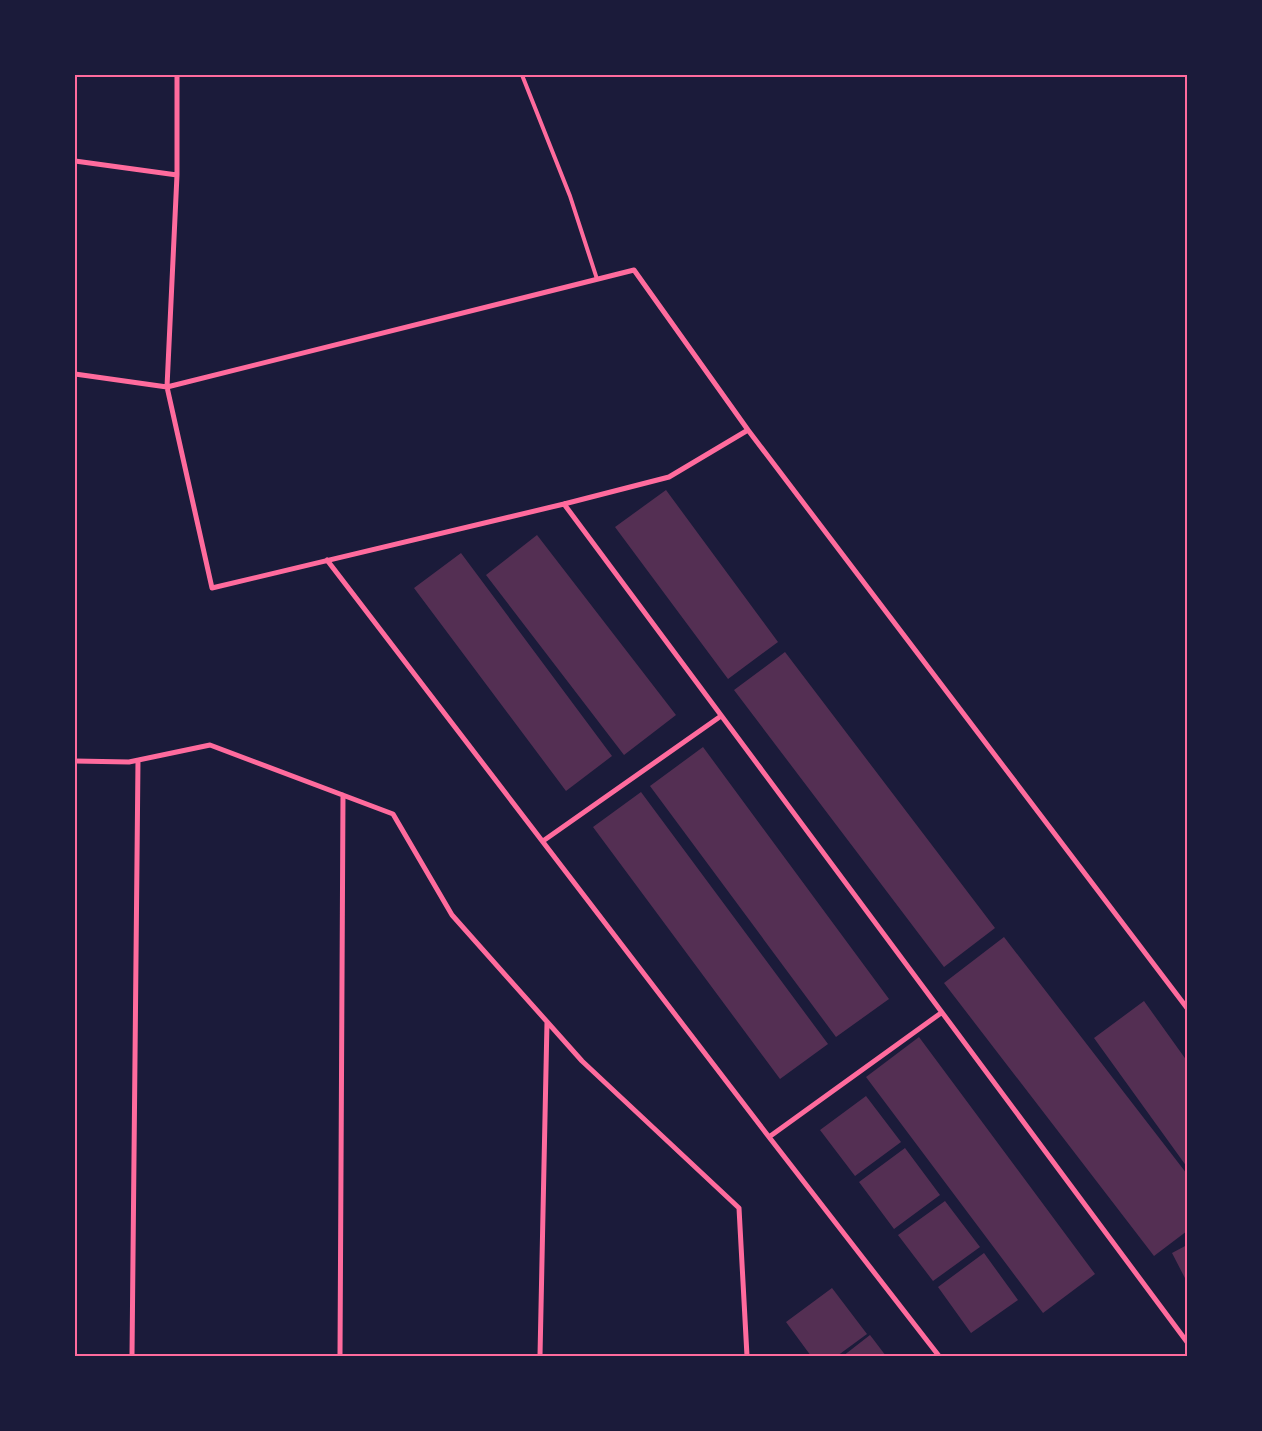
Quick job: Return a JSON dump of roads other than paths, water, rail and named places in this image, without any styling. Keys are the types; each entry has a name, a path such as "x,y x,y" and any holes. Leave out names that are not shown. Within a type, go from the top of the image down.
{"street":[{"path":"177,75 177,175 167,387 212,588 669,477 748,430"},
{"path":"75,161 177,175"},
{"path":"75,374 167,387 634,270 748,430 1187,1008"},
{"path":"564,504 1187,1342"},
{"path":"327,560 939,1356"},
{"path":"542,841 721,716"},
{"path":"75,761 129,762 210,745 393,814 452,914 582,1061 739,1208 747,1356"},
{"path":"132,1356 138,760"},
{"path":"340,1356 342,795"},
{"path":"769,1137 941,1013"},
{"path":"540,1356 547,1021"}],"lane":[{"path":"522,75 570,196 597,279"}]}
